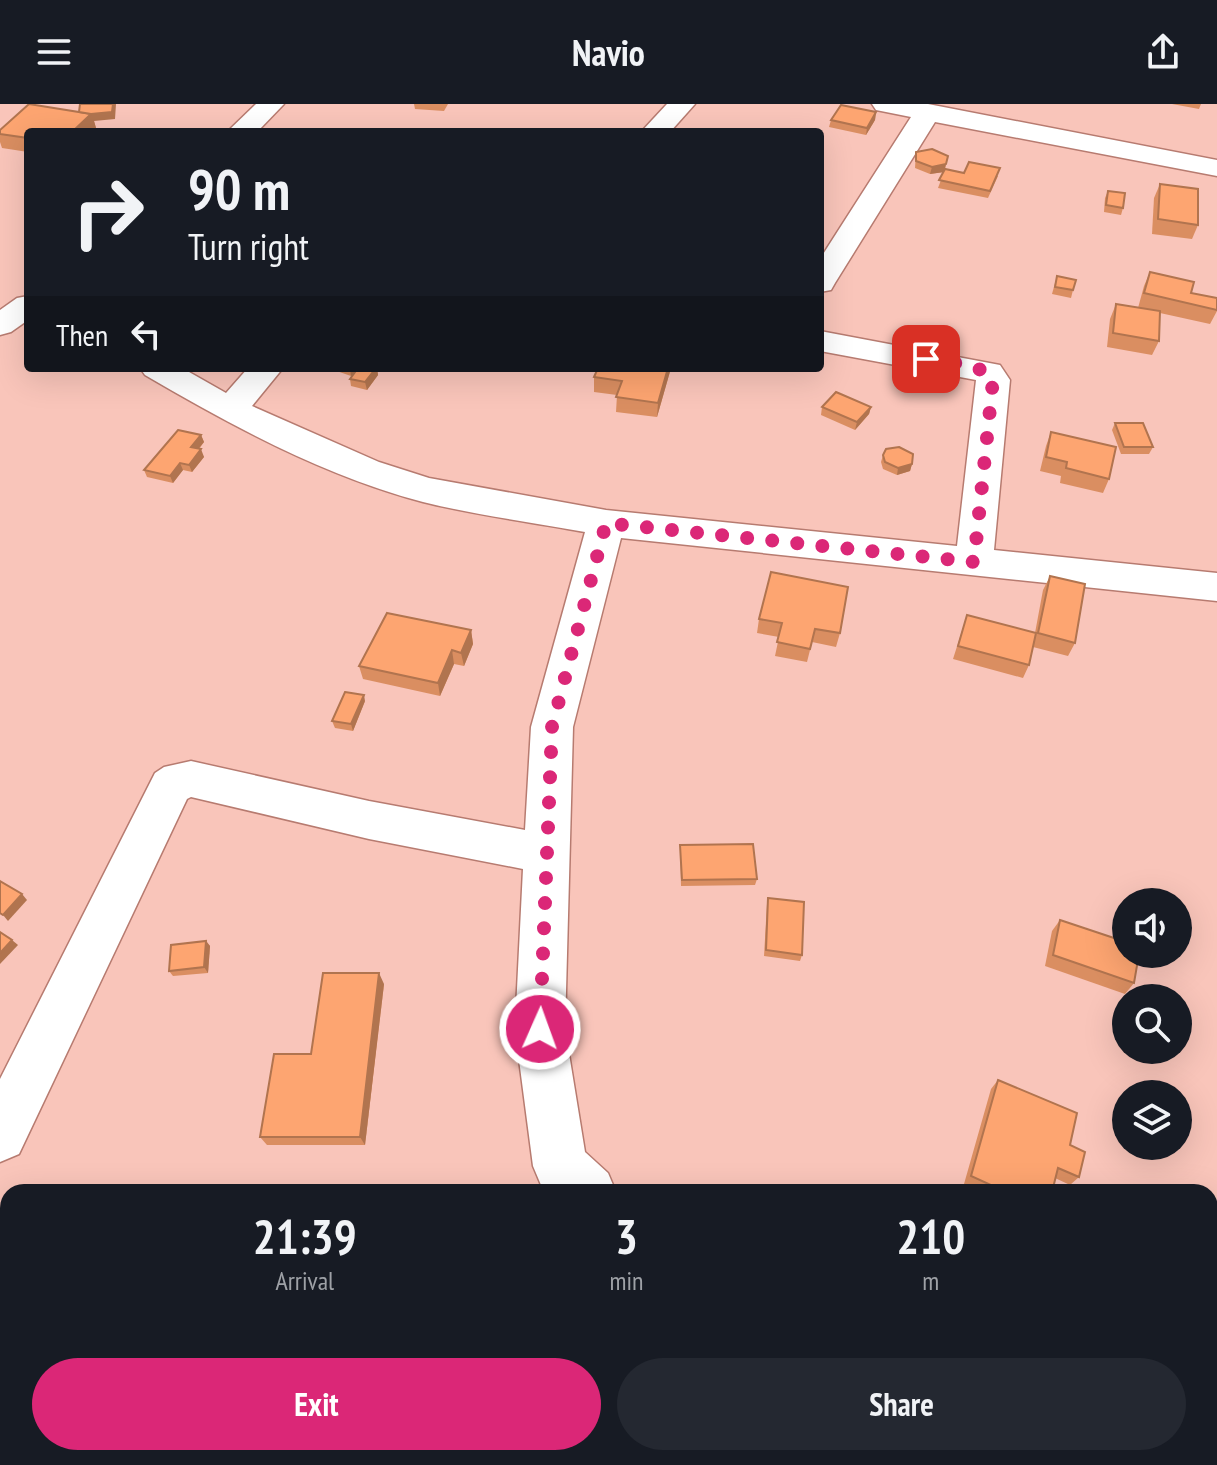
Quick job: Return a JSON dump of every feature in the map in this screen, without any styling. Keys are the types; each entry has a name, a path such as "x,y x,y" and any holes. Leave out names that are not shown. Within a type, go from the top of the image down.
{"street":[{"path":"245,128 271,104"},
{"path":"659,128 682,104"},
{"path":"885,104 1217,168"},
{"path":"824,277 928,112"},
{"path":"0,325 24,308"},
{"path":"824,342 988,372 993,380 974,562"},
{"path":"164,372 230,410 366,471 426,490 606,523 1217,587"},
{"path":"230,410 263,372"},
{"path":"568,1183 540,1029 552,727 606,523"},
{"path":"0,1135 171,786 180,780 191,779 369,820 547,854"}],"building":[{"path":"29,104 91,114 76,128 24,128 24,137 0,134 0,130"},
{"path":"80,104 113,104 112,112 91,114 79,112"},
{"path":"841,105 876,112 867,128 831,120"},
{"path":"932,149 948,156 946,164 932,167 916,161 916,152"},
{"path":"969,162 1000,168 990,191 939,180 945,169 964,173"},
{"path":"1160,184 1198,189 1198,225 1158,219"},
{"path":"1108,191 1125,193 1123,208 1106,205"},
{"path":"1150,272 1194,282 1191,293 1217,298 1217,310 1144,293"},
{"path":"1057,276 1076,280 1073,290 1055,287"},
{"path":"1116,304 1160,311 1159,341 1113,333"},
{"path":"355,372 373,372 365,382 350,379"},
{"path":"596,372 667,372 658,403 616,397 622,381 594,377"},
{"path":"836,392 871,407 857,422 822,407"},
{"path":"1115,423 1143,423 1153,447 1124,447"},
{"path":"178,430 201,435 191,447 201,449 189,465 180,463 170,476 144,470"},
{"path":"1051,432 1116,447 1109,479 1066,468 1067,462 1046,457"},
{"path":"899,447 913,454 912,464 898,468 885,462 883,455 886,449"},
{"path":"771,572 848,587 840,633 815,629 810,649 777,642 782,623 759,619"},
{"path":"1050,576 1085,584 1075,643 1038,633"},
{"path":"387,613 471,630 461,653 452,650 438,683 359,666"},
{"path":"967,615 1036,633 1029,665 958,646"},
{"path":"345,692 364,695 351,724 332,721"},
{"path":"753,844 757,879 682,880 680,845"},
{"path":"0,881 22,894 3,915 0,913"},
{"path":"768,898 804,902 802,955 766,950"},
{"path":"1060,920 1112,937 1112,968 1137,968 1134,983 1053,955"},
{"path":"0,932 12,940 0,953"},
{"path":"206,941 204,967 169,971 171,945"},
{"path":"323,973 379,973 360,1137 260,1137 274,1054 311,1054"},
{"path":"998,1080 1077,1113 1070,1145 1085,1152 1079,1177 1058,1168 1054,1184 988,1184 971,1176"}],"route":[{"path":"540,1029 552,727 606,523 974,562 993,380 988,372 979,369 926,359"}]}
